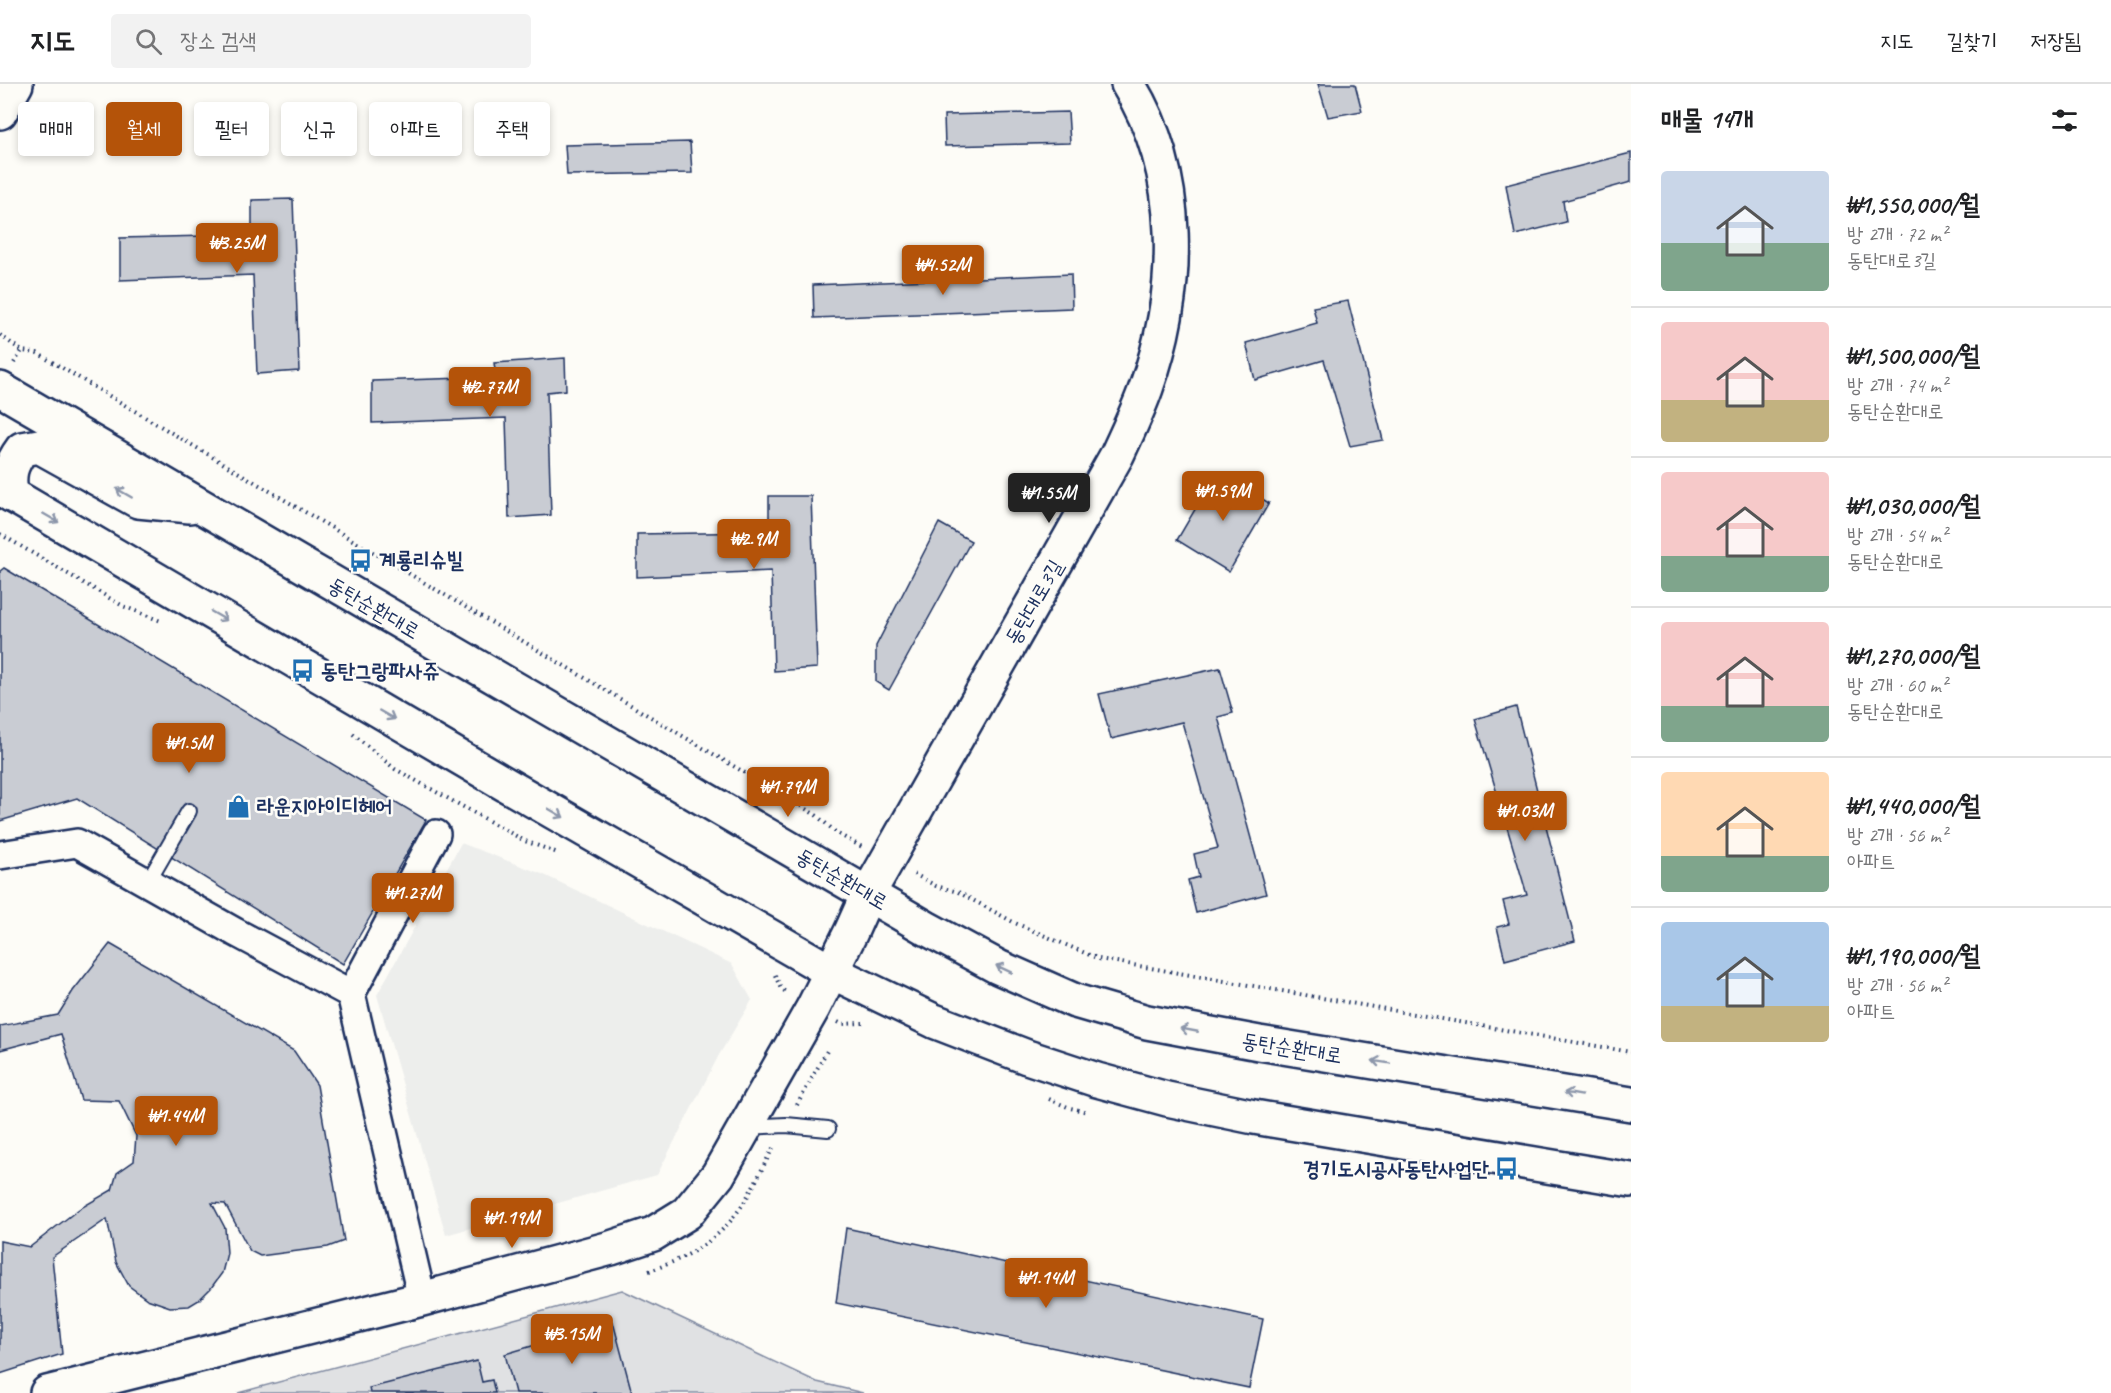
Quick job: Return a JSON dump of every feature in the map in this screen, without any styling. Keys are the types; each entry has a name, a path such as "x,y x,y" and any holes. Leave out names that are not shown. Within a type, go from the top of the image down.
{"main road":[{"path":"0,112 16,84"},
{"name":"동탄대로3길","path":"47,1393 422,1299 611,1248 653,1234 687,1213 718,1175 813,1008 868,894 1117,455 1146,388 1165,321 1172,263 1169,202 1157,146 1128,84"},
{"name":"동탄순환대로","path":"0,389 868,894 998,967 1075,1001 1147,1022 1259,1043 1631,1104"},
{"path":"201,507 138,501 39,446 22,448 14,459 6,491 494,778 830,971 934,1021 1027,1058 1167,1099 1265,1119 1631,1180"}],"street":[{"path":"422,1299 351,994 436,834"},
{"path":"0,855 77,843 351,994"}],"lane":[{"path":"148,882 189,811"},
{"path":"745,1128 786,1125 828,1129"}],"path":[{"path":"0,335 22,351 37,353 816,815 838,834"},
{"path":"936,886 958,892 1016,923 1098,959 1631,1052"},
{"path":"842,1024 873,1022"}],"shaded area":[{"path":"461,843 542,874 732,964 752,1000 719,1055 657,1175 446,1235 377,995"},
{"path":"622,1290 817,1382 863,1393 238,1393"}],"building":[{"path":"1318,84 1355,84 1362,111 1328,117"},
{"path":"1068,112 1070,143 945,146 944,115"},
{"path":"690,142 692,173 567,175 565,145"},
{"path":"1631,153 1631,182 1563,201 1566,222 1515,235 1506,185"},
{"path":"293,199 299,371 257,374 253,275 120,280 120,238 252,235 252,200"},
{"path":"1071,274 1072,308 814,318 813,285"},
{"path":"1348,301 1383,440 1350,446 1324,360 1255,380 1246,343 1317,323 1313,307"},
{"path":"565,358 566,390 547,392 551,515 509,518 506,418 372,423 372,381 496,377 494,363"},
{"path":"1217,472 1269,503 1229,572 1177,540"},
{"path":"769,496 811,496 817,668 774,671 771,571 637,577 637,534 769,532"},
{"path":"939,523 971,541 889,690 876,682 876,646"},
{"path":"4,568 426,820 343,964 77,798 0,821 0,571"},
{"path":"1220,668 1233,713 1218,717 1266,894 1196,913 1188,880 1199,877 1194,854 1218,848 1182,722 1111,739 1099,694"},
{"path":"1516,707 1575,941 1505,960 1497,927 1509,924 1503,901 1527,895 1475,719"},
{"path":"110,944 294,1051 317,1085 344,1241 328,1247 260,1256 250,1251 225,1204 212,1203 225,1228 227,1253 222,1273 199,1300 189,1306 170,1307 147,1299 129,1286 116,1262 107,1219 52,1257 62,1354 0,1374 0,1241 30,1247 79,1209 112,1190 117,1173 134,1161 136,1136 119,1101 81,1100 61,1034 0,1050 0,1026 58,1015 73,991"},
{"path":"846,1228 1263,1319 1249,1388 836,1303"},
{"path":"613,1322 632,1393 515,1393 505,1354"},
{"path":"477,1361 482,1382 492,1380 495,1393 370,1393 369,1388"}],"place":[{"name":"계룡리슈빌","path":"361,560"},
{"name":"동탄그랑파사쥬","path":"303,671"},
{"name":"라운지아이디헤어","path":"239,806"},
{"name":"경기도시공사동탄사업단","path":"1507,1169"}]}
